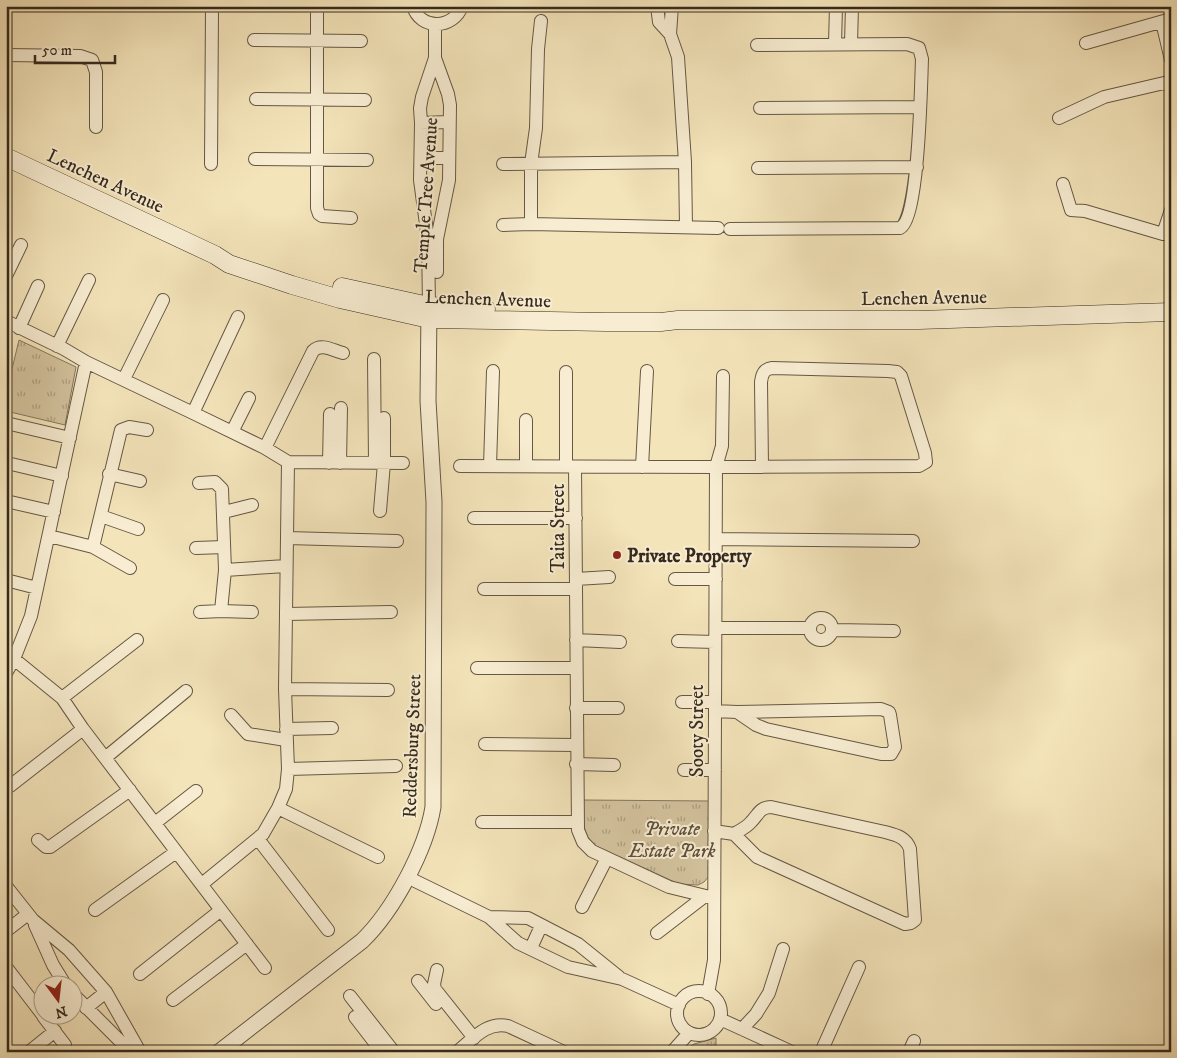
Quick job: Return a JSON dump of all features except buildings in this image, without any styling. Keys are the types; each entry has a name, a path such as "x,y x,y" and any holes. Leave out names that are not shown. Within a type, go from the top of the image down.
{"main road":[{"name":"Lenchen Avenue","path":"6,157 215,255 229,264 292,286 340,299 433,313 661,322 678,320 919,320 1171,312"}],"street":[{"path":"317,6 317,205 319,214 322,216 351,218"},
{"path":"413,6 416,13 422,19 436,25 453,20 459,14 462,6"},
{"path":"657,6 659,22 670,34"},
{"path":"672,6 670,34 678,57 685,162 686,227"},
{"path":"835,44 836,6"},
{"path":"851,44 852,6"},
{"path":"211,164 213,7"},
{"path":"531,224 531,164 536,128 538,49 541,21"},
{"path":"1086,43 1166,21 1171,60"},
{"name":"Temple Tree Avenue","path":"433,313 428,239 420,185 421,101 435,58 436,25"},
{"path":"254,40 361,40"},
{"path":"503,225 724,228 900,228 904,226 908,219 917,167 922,59 919,48 907,44 757,45"},
{"path":"6,55 80,56 92,60 96,72 96,127"},
{"name":"Temple Tree Avenue","path":"433,313 437,239 448,180 449,98 435,58"},
{"path":"1058,118 1104,97 1164,83 1171,86"},
{"path":"256,99 365,100"},
{"path":"760,108 920,107"},
{"path":"421,123 448,122"},
{"path":"421,158 448,158"},
{"path":"255,159 367,160"},
{"path":"503,164 685,162"},
{"path":"758,168 917,167"},
{"path":"1063,184 1070,210 1086,212 1167,234 1171,210"},
{"path":"6,276 21,245"},
{"path":"60,347 89,280"},
{"path":"20,328 38,286"},
{"path":"124,379 163,300"},
{"path":"60,347 86,302"},
{"name":"Reddersburg Street","path":"219,1052 362,942 380,922 407,877 427,832 433,807 434,502 428,402 433,313"},
{"path":"6,321 86,362 196,414 288,462 402,463"},
{"path":"196,414 239,323"},
{"path":"262,447 313,352 321,347 342,353"},
{"path":"374,359 380,511"},
{"path":"6,672 14,659 31,616 86,362"},
{"path":"460,466 716,468 913,467 923,465 926,462 925,453 901,376 897,372 888,371 772,368 765,370 761,382 762,467"},
{"path":"490,466 493,371"},
{"path":"642,467 647,371"},
{"path":"566,372 570,467"},
{"path":"262,447 296,374"},
{"name":"Sooty Street","path":"708,994 714,966 710,897 715,770 716,468 722,446 723,376"},
{"path":"232,432 249,398"},
{"path":"335,463 336,411"},
{"path":"379,463 384,418"},
{"path":"526,420 526,466"},
{"path":"6,423 70,438"},
{"path":"92,547 121,430 129,427 147,430"},
{"path":"202,884 258,839 266,830 286,789 288,769 285,689 288,462"},
{"path":"7,463 62,476"},
{"name":"Taita Street","path":"570,467 576,518 576,764 578,830 586,847 607,858 669,887 710,897"},
{"path":"109,474 140,481"},
{"path":"199,483 213,481 219,484 223,491 224,570 221,611"},
{"path":"6,500 53,515"},
{"path":"224,512 252,505"},
{"path":"6,508 53,515"},
{"path":"101,516 138,529"},
{"path":"474,518 576,518"},
{"path":"49,536 92,547 130,568"},
{"path":"287,538 397,541"},
{"path":"716,539 913,541"},
{"path":"196,548 224,547"},
{"path":"224,570 286,566"},
{"path":"576,584 609,577"},
{"path":"675,580 716,579"},
{"path":"6,580 37,588"},
{"name":"Taita Street","path":"484,588 576,584"},
{"path":"200,612 252,612"},
{"path":"286,614 391,612"},
{"path":"716,628 810,628 813,621 820,618 828,620 833,630 894,631"},
{"path":"59,695 131,640"},
{"path":"576,640 620,642"},
{"path":"678,641 716,642"},
{"path":"14,659 59,695 265,968"},
{"path":"478,668 576,668"},
{"path":"285,689 388,690"},
{"path":"105,758 186,691"},
{"path":"682,702 736,712 881,709 890,714 895,747 891,754 885,755 852,748 759,727 736,712"},
{"path":"576,708 618,708"},
{"path":"231,715 248,734 286,734 332,728"},
{"path":"12,780 81,726"},
{"path":"485,744 576,745"},
{"path":"576,764 614,765"},
{"path":"288,769 396,766"},
{"path":"684,770 715,770"},
{"path":"38,840 50,847 130,790"},
{"path":"155,823 196,791"},
{"path":"714,832 734,834 751,823 765,807 770,807 900,837 907,841 910,849 914,920 911,923 905,924 757,857 734,834"},
{"path":"278,808 378,857"},
{"path":"482,822 577,822"},
{"path":"258,839 328,930"},
{"path":"95,910 176,852"},
{"path":"582,907 607,858"},
{"path":"407,877 489,917 518,943 574,970 622,979 679,1005"},
{"path":"6,886 30,917 69,950 106,992 140,1052"},
{"path":"658,933 710,897"},
{"path":"140,974 221,910"},
{"path":"6,931 30,917"},
{"path":"30,917 60,976"},
{"path":"489,917 528,918 578,944 622,979"},
{"path":"531,948 542,926"},
{"path":"173,1000 247,944"},
{"path":"742,1029 756,1014 769,993 783,949"},
{"path":"6,967 32,1000"},
{"path":"821,1052 859,967"},
{"path":"438,970 434,984 435,990 465,1047"},
{"path":"6,988 17,980"},
{"path":"418,981 465,1047"},
{"path":"700,991 708,994 719,1004 721,1012 717,1026 711,1032 704,1035 689,1033 679,1023 677,1015 679,1005 686,996 693,992 700,991"},
{"path":"86,1008 106,992"},
{"path":"350,996 394,1052"},
{"path":"828,1052 853,998"},
{"path":"82,1004 116,1035 131,1052"},
{"path":"355,1017 382,1052"},
{"path":"720,1019 792,1052"},
{"path":"465,1047 487,1027 501,1024 564,1052"},
{"path":"51,1026 65,1044"},
{"path":"29,1052 55,1031"},
{"path":"672,1052 689,1033"}],"green space":[{"path":"19,340 76,367 65,425 6,411 6,394"},
{"name":"Private Estate Park","path":"583,800 711,801 709,876 698,885 679,884 596,846 591,842 585,831"},
{"path":"716,1038 716,1052 682,1052 694,1044"}],"place":[{"name":"Private Property","path":"617,555"}]}
